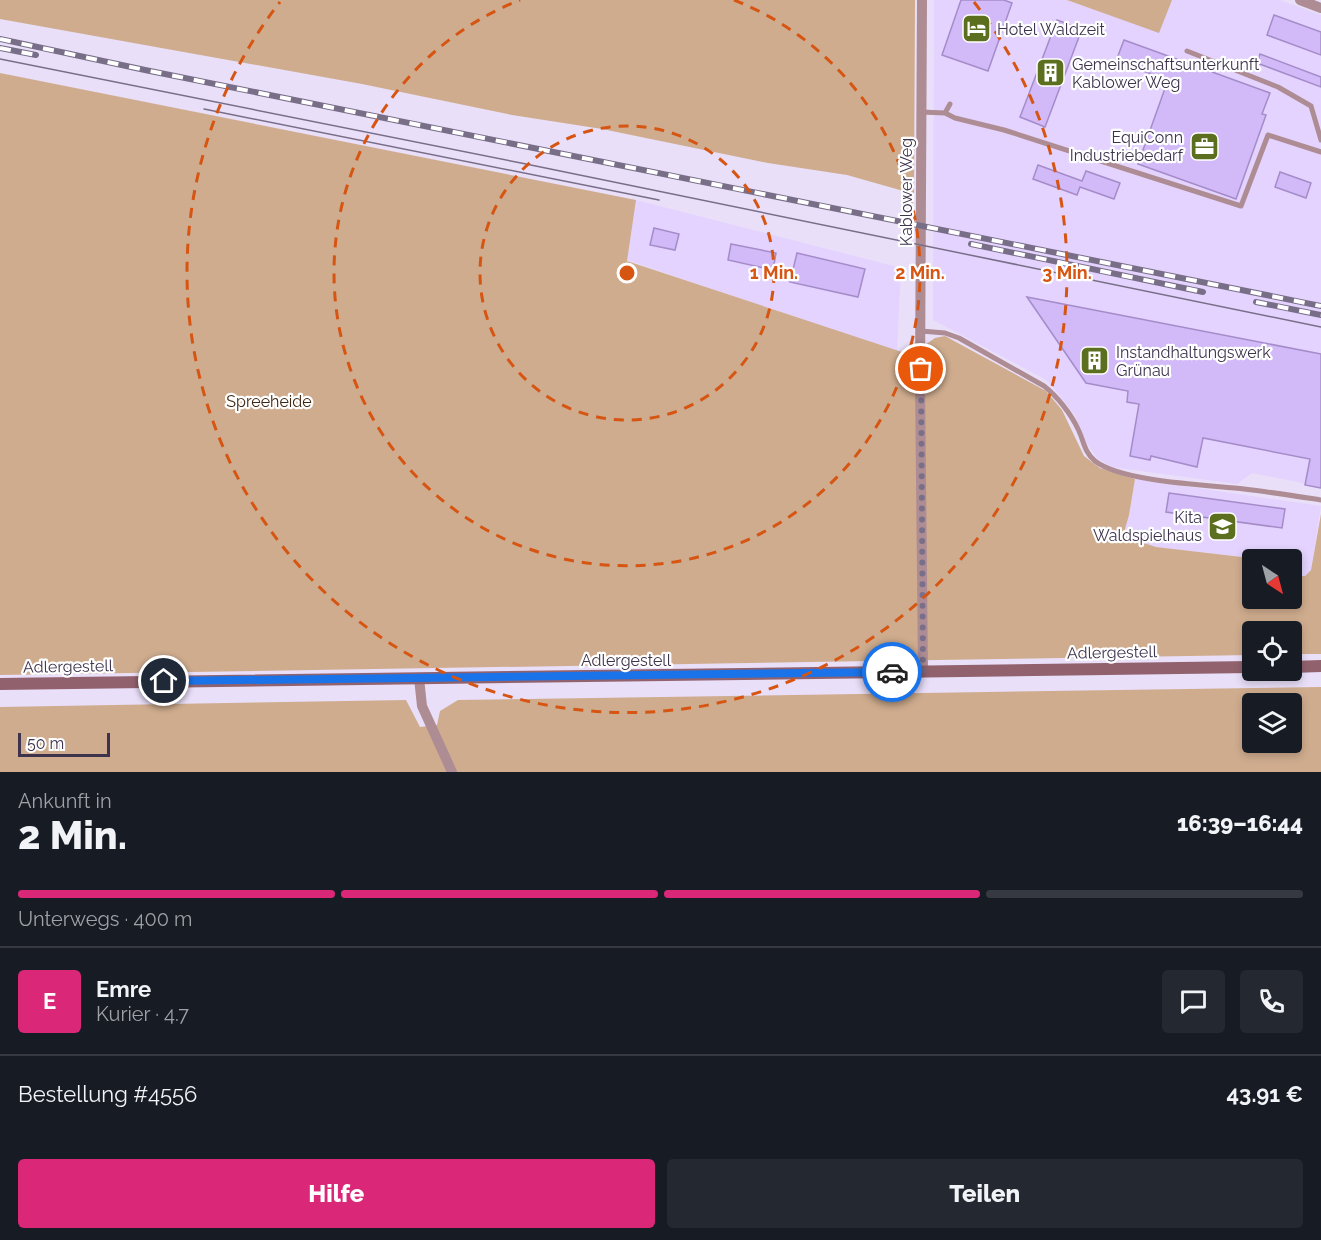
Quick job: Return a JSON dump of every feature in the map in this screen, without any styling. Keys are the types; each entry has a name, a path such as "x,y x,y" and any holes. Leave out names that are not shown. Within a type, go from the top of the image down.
{"main road":[{"path":"1302,667 1321,666"},
{"name":"Adlergestell","path":"0,684 1242,667"}],"street":[{"name":"Kablower Weg","path":"922,0 923,672"},
{"path":"1300,0 1321,8"},
{"path":"419,678 422,706 452,772"}],"lane":[{"path":"1187,51 1278,87 1311,106 1321,140"},
{"path":"945,113 950,104"},
{"path":"921,112 945,113 955,118 1004,130 1241,206 1268,135 1321,152"},
{"path":"921,330 945,333 959,338 1044,386 1056,396 1078,429 1090,457 1101,465 1154,479 1294,494 1321,500"}],"shaded area":[{"path":"934,0 1067,0 1158,32 1172,0 1280,0 1321,15 1321,489 1252,473 1237,484 1112,467 1097,458 1087,444 1075,416 1050,383 933,320"},
{"path":"636,200 901,268 897,352 627,260"},
{"name":"Kita Waldspielhaus","path":"1135,479 1321,506 1311,570 1305,576 1302,576 1302,549 1242,549 1242,557 1156,547 1123,536"}],"green space":[{"path":"0,0 915,0 914,194 847,175 768,163 362,84 0,19"},
{"path":"1067,0 1172,0 1159,33"},
{"name":"Spreeheide","path":"0,73 636,200 627,261 911,355 935,338 945,336 1046,391 1062,410 1084,456 1100,468 1135,479 1123,536 1156,547 1242,557 1242,609 1302,609 1302,576 1311,570 1321,514 1321,654 1302,654 1302,621 1242,621 1242,655 0,675"},
{"path":"1321,687 1321,772 0,772 0,707 406,700 420,727 437,725 440,711 458,700"}],"building":[{"path":"961,0 1004,0 1012,3 988,71 942,55"},
{"path":"1274,15 1321,32 1321,55 1267,35"},
{"name":"Gemeinschaftsunterkunft Kablower Weg","path":"1057,20 1082,29 1045,127 1020,117"},
{"path":"1124,40 1270,93 1262,114 1266,115 1236,199 1138,164 1168,80 1116,61"},
{"path":"1260,54 1321,77 1321,87 1257,63"},
{"path":"1038,165 1082,181 1086,171 1120,183 1114,199 1080,187 1077,195 1033,179"},
{"path":"1280,172 1311,183 1306,198 1275,187"},
{"path":"654,228 679,234 675,250 650,245"},
{"path":"731,244 776,253 773,270 728,260"},
{"path":"797,253 865,269 858,297 790,282"},
{"path":"1027,297 1321,354 1321,488 1305,485 1310,459 1203,438 1197,467 1151,456 1150,460 1130,456 1139,404 1127,402 1128,391 1086,383"},
{"path":"1169,493 1285,509 1282,528 1166,512"}],"tram line":[{"path":"0,59 1321,327"},
{"path":"204,109 659,200"}],"railway":[{"path":"0,39 1321,306"},
{"path":"0,48 36,55"},
{"path":"971,244 1203,292"},
{"path":"1256,302 1321,315"}],"way so far":[{"path":"892,672 923,672 921,369"}],"place":[{"name":"Hotel Waldzeit","path":"976,29"},
{"name":"Gemeinschaftsunterkunft Kablower Weg","path":"1051,73"},
{"name":"EquiConn Industriebedarf","path":"1204,146"},
{"name":"Instandhaltungswerk Grünau","path":"1095,361"},
{"name":"Kita Waldspielhaus","path":"1223,526"}],"route":[{"path":"164,681 892,672"}]}
